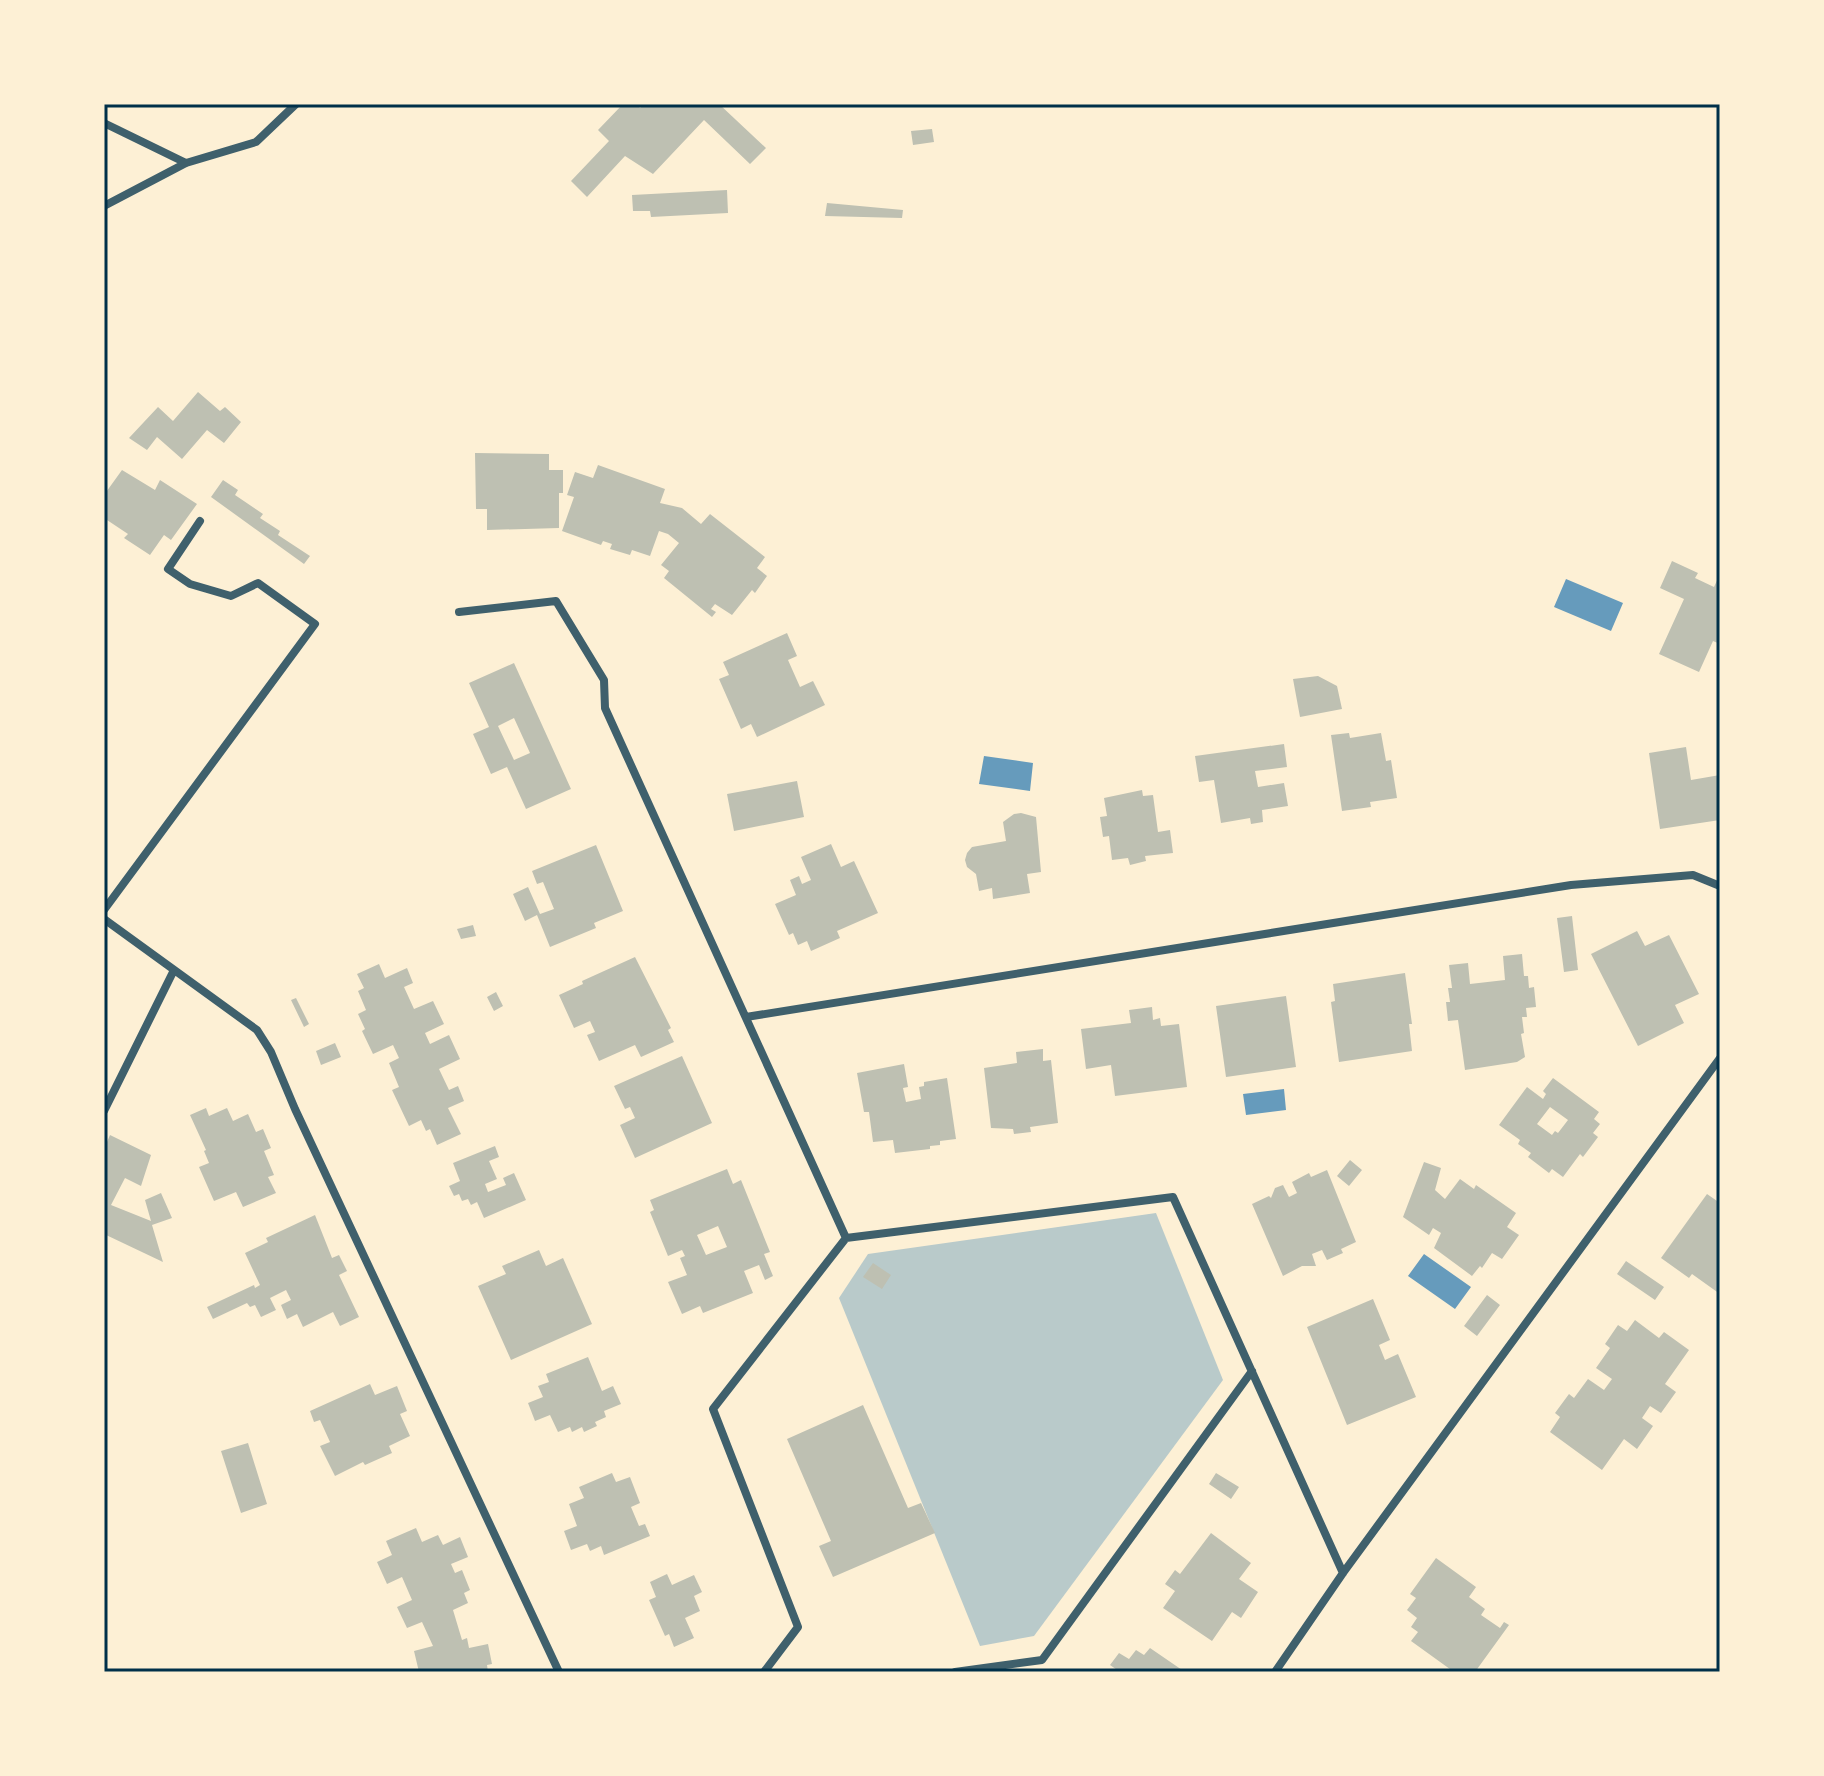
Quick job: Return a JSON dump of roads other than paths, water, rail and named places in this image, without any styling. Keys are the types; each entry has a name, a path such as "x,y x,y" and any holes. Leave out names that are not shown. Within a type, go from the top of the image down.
{"street":[{"path":"104,206 186,163 256,142 296,104"},
{"path":"104,123 186,163"},
{"path":"104,910 315,624 258,583 231,596 190,584 168,569 200,521"},
{"path":"459,612 556,601 604,680 605,708 846,1238"},
{"path":"746,1017 1571,885 1693,875 1720,886"},
{"path":"104,919 257,1030 271,1052 559,1672"},
{"path":"104,1111 174,970"},
{"path":"1275,1672 1343,1573 1720,1058"},
{"path":"764,1672 798,1627 713,1409 846,1238 1173,1197 1343,1573"},
{"path":"955,1672 1042,1660 1252,1371"}],"water":[{"path":"1566,579 1623,603 1611,631 1554,607"},
{"path":"984,756 1033,763 1030,791 979,784"},
{"path":"1284,1089 1286,1110 1246,1115 1243,1094"},
{"path":"1424,1254 1471,1287 1455,1309 1408,1276"}]}
